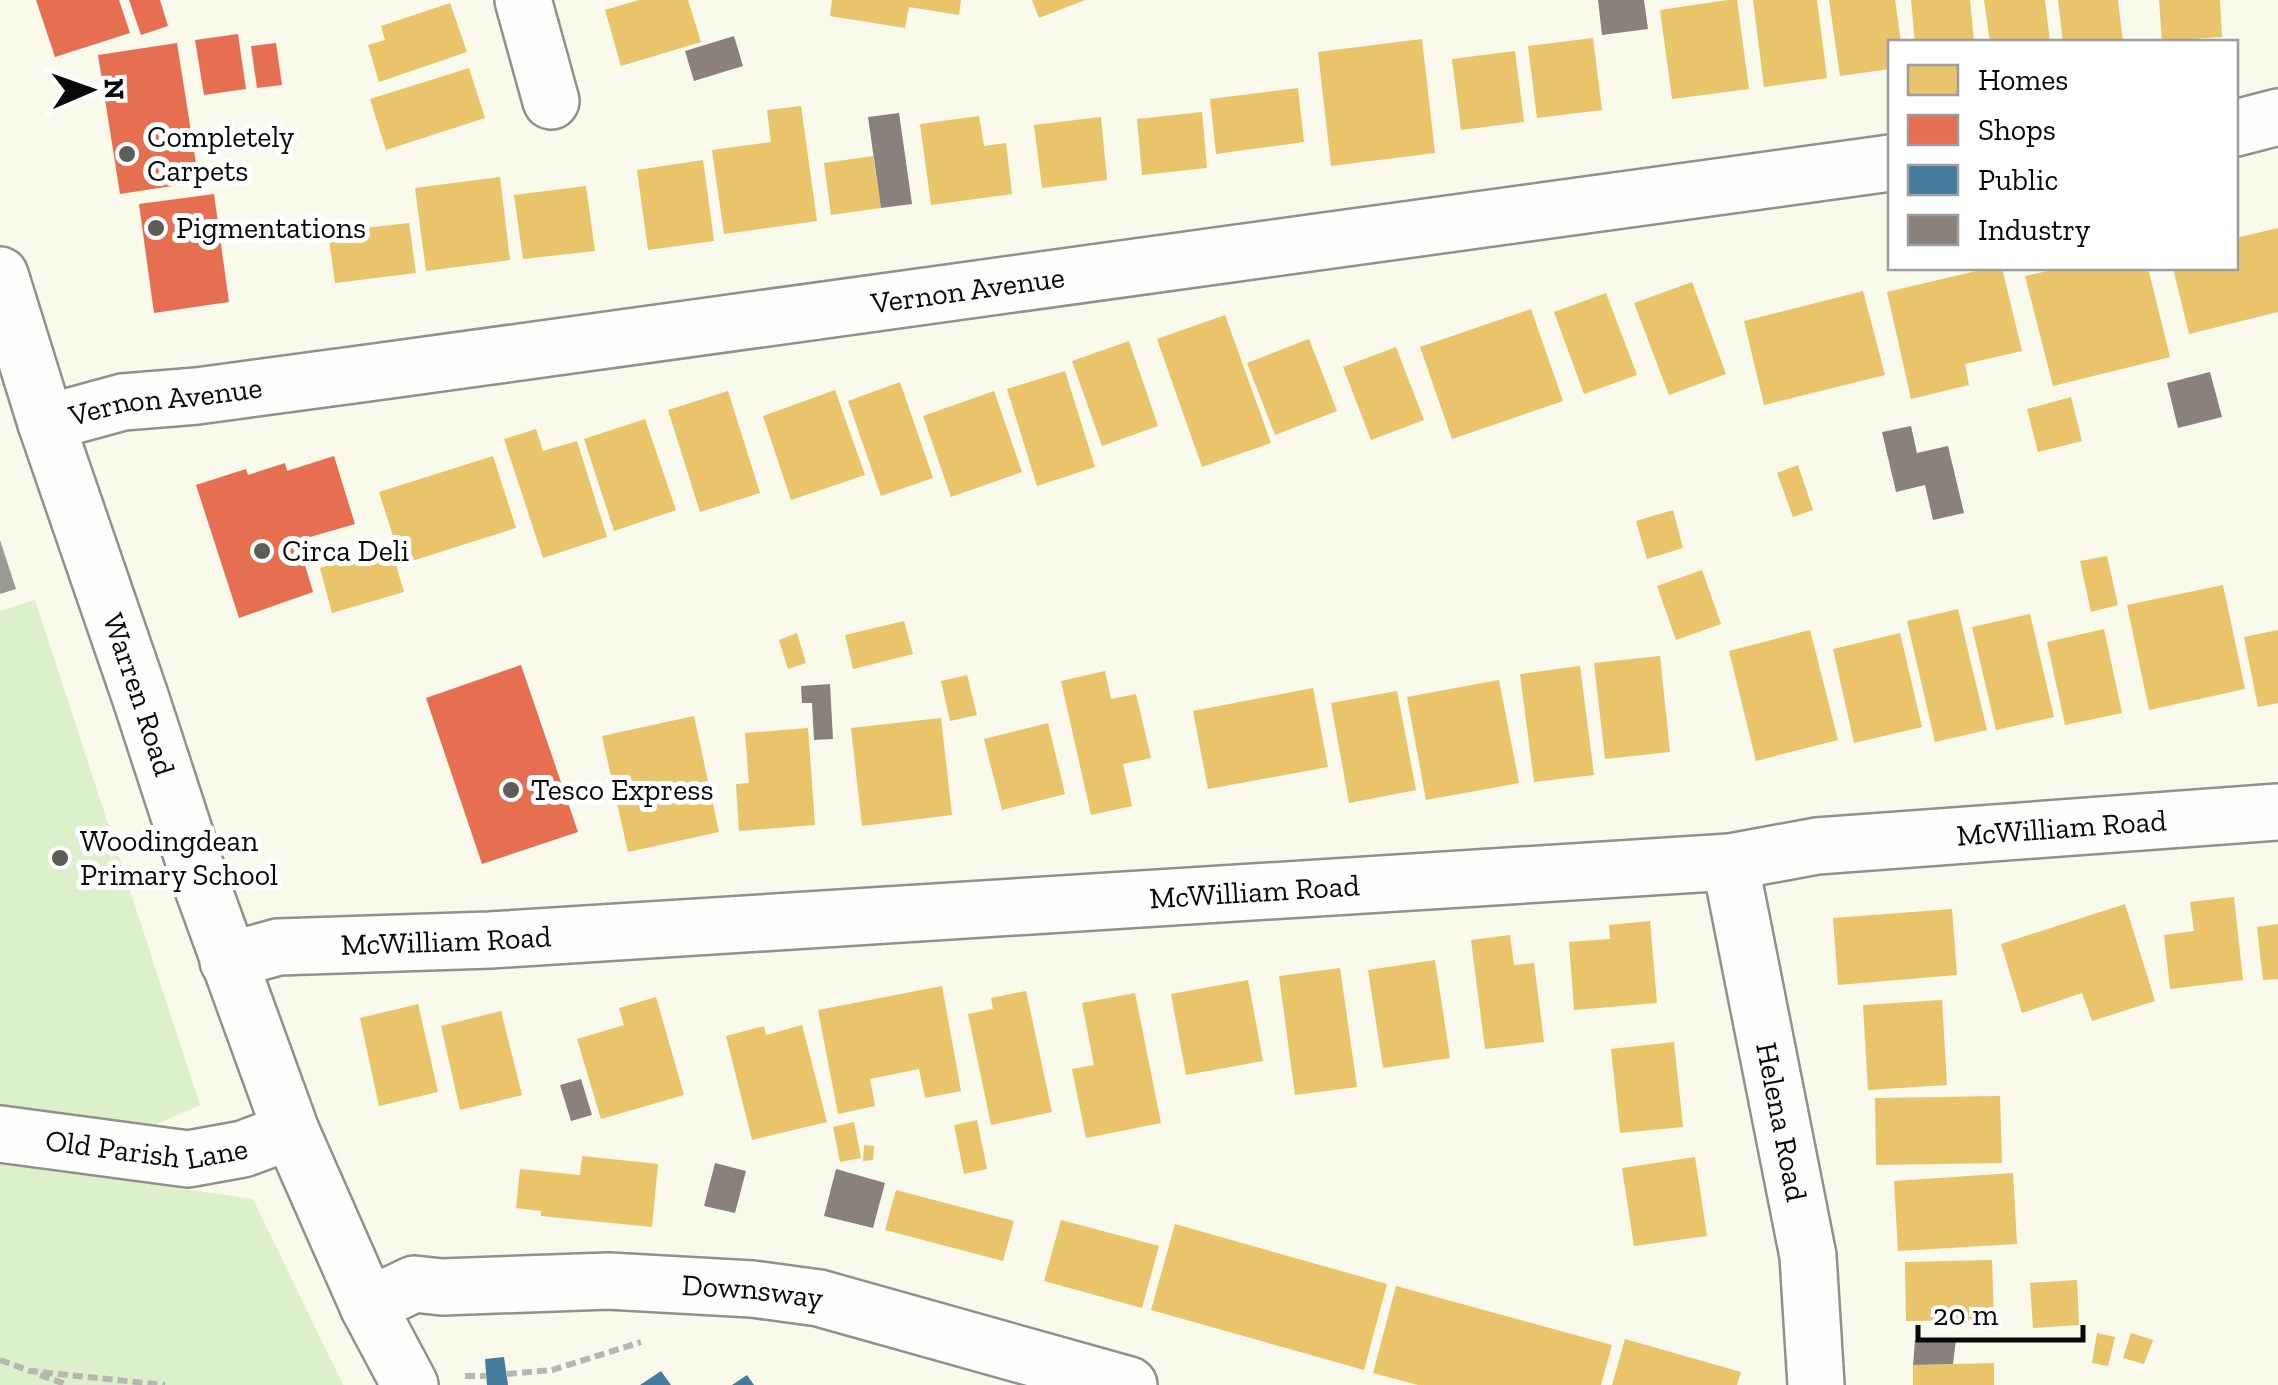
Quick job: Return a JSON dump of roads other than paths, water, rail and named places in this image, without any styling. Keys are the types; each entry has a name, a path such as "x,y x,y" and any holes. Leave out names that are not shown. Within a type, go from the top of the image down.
{"street":[{"path":"523,0 550,101"},
{"path":"2238,127 2278,117"},
{"name":"Vernon Avenue","path":"46,423 123,402 197,396 1888,164"},
{"name":"Warren Road","path":"0,275 46,423 228,961 291,1132 368,1306 434,1380"},
{"name":"McWilliam Road","path":"228,961 278,948 490,940 1730,862 1817,846 2278,812"},
{"name":"Helena Road","path":"1730,862 1808,1256 1816,1385"},
{"name":"Old Parish Lane","path":"0,1134 188,1159 243,1150 291,1132"},
{"name":"Downsway","path":"368,1306 414,1284 442,1287 608,1282 752,1289 819,1298 1129,1385"}],"place":[{"name":"Completely Carpets","path":"127,154"},
{"name":"Pigmentations","path":"156,228"},
{"name":"Circa Deli","path":"262,551"},
{"name":"Tesco Express","path":"511,790"},
{"name":"Woodingdean Primary School","path":"60,858"}]}
